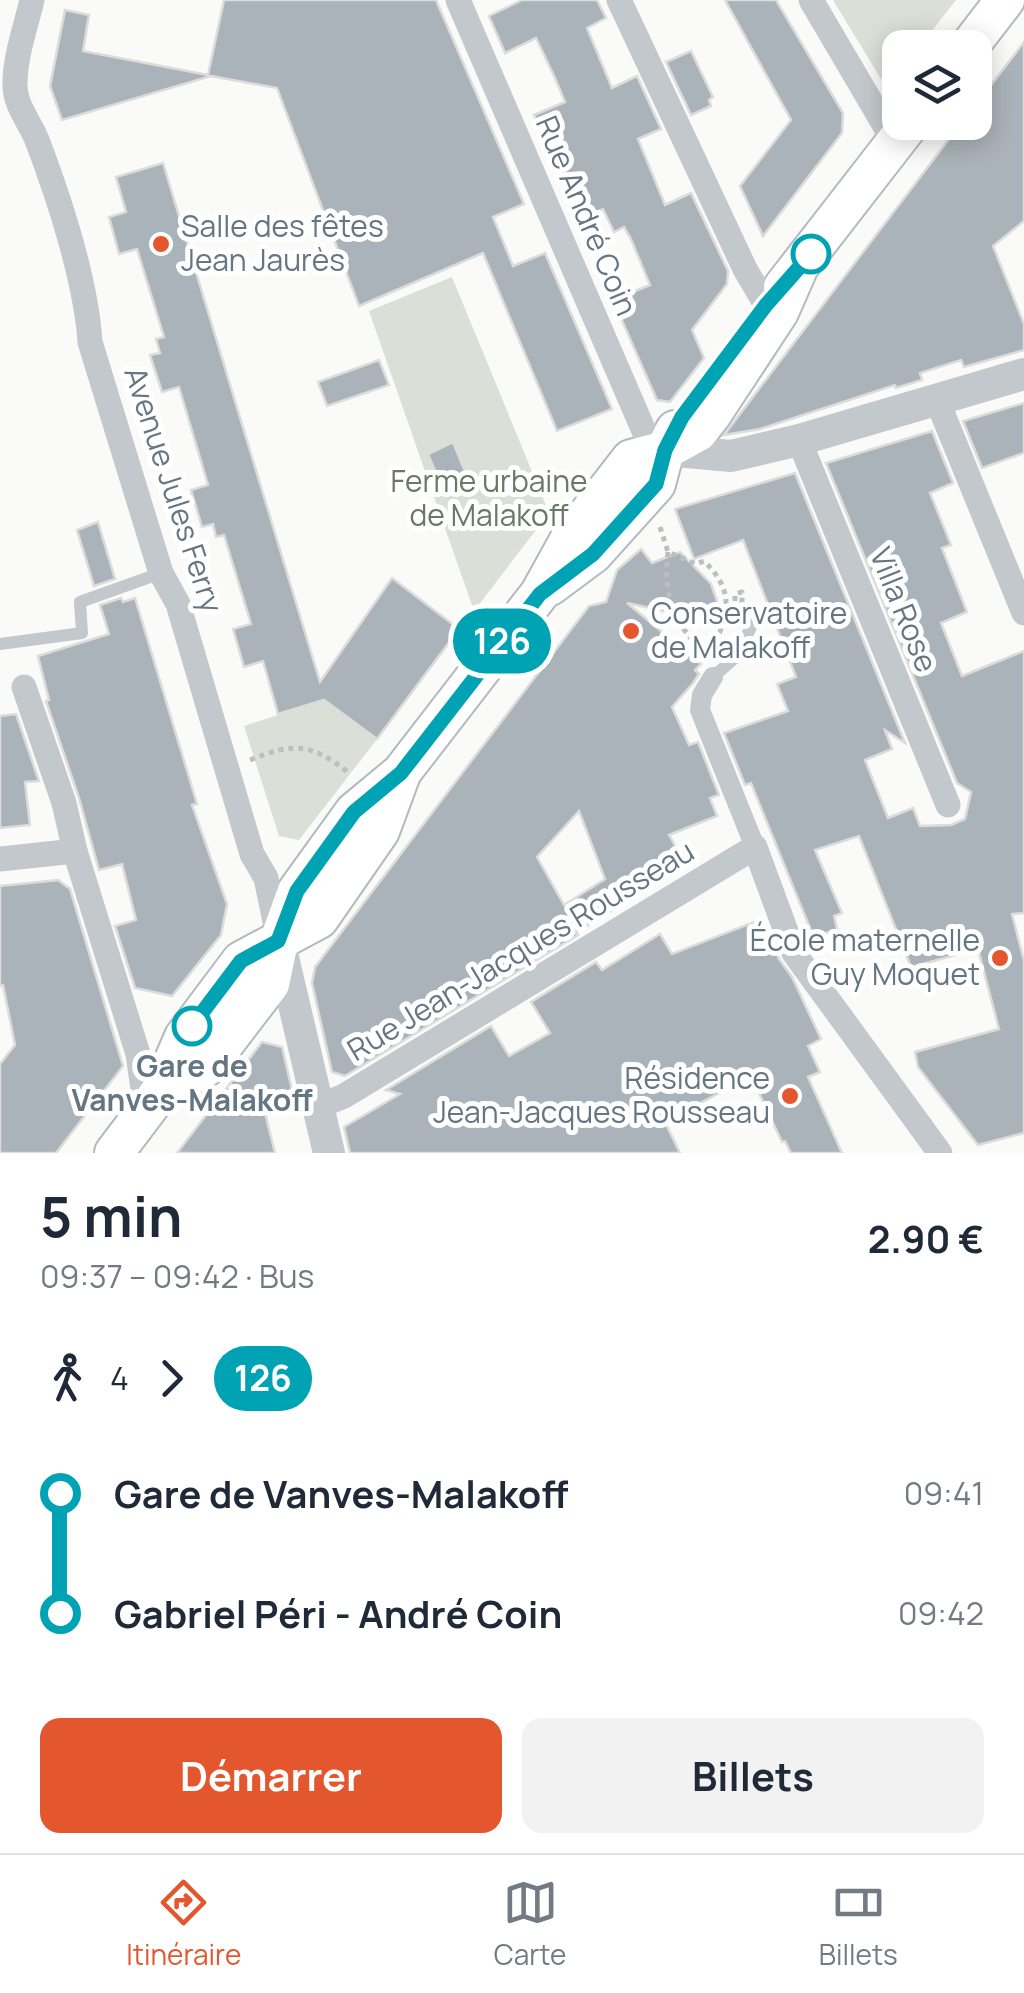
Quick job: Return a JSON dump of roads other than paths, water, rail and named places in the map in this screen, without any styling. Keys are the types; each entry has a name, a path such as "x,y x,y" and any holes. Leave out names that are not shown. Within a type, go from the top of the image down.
{"main road":[{"path":"982,30 1005,0"},
{"path":"665,450 682,417 897,140"},
{"path":"114,1153 153,1101 184,1037 241,961 278,941 297,891 354,812 401,773 540,594 572,535 631,459 665,450 698,432 778,312 798,271"}],"street":[{"name":"Avenue Jules Ferry","path":"32,0 14,84 18,104 36,138 87,303 90,342 160,573 178,604 252,854 266,878 278,941"},
{"name":"Rue André Coin","path":"458,0 644,431 665,450"},
{"path":"619,0 766,305"},
{"path":"812,0 882,102"},
{"path":"665,450 720,456 799,440 1024,374"},
{"path":"937,400 1024,612"},
{"name":"Villa Rose","path":"799,440 948,805"},
{"path":"714,664 700,710 794,953 940,1153"},
{"path":"24,688 64,802 74,851 153,1101"},
{"name":"Rue Jean-Jacques Rousseau","path":"318,1107 344,1096 755,847"},
{"path":"0,860 74,851"},
{"path":"278,941 329,1153"}],"lane":[{"path":"0,644 82,633 80,602 160,573"},
{"path":"714,664 736,657 743,624"}],"place":[{"name":"Salle des fêtes Jean Jaurès","path":"161,244"},
{"name":"Conservatoire de Malakoff","path":"631,631"},
{"name":"École maternelle Guy Moquet","path":"1000,958"},
{"name":"Gare de Vanves-Malakoff","path":"192,1026"},
{"name":"Résidence Jean-Jacques Rousseau","path":"790,1096"}],"park label":[{"name":"Ferme urbaine de Malakoff","path":"489,499"}]}
